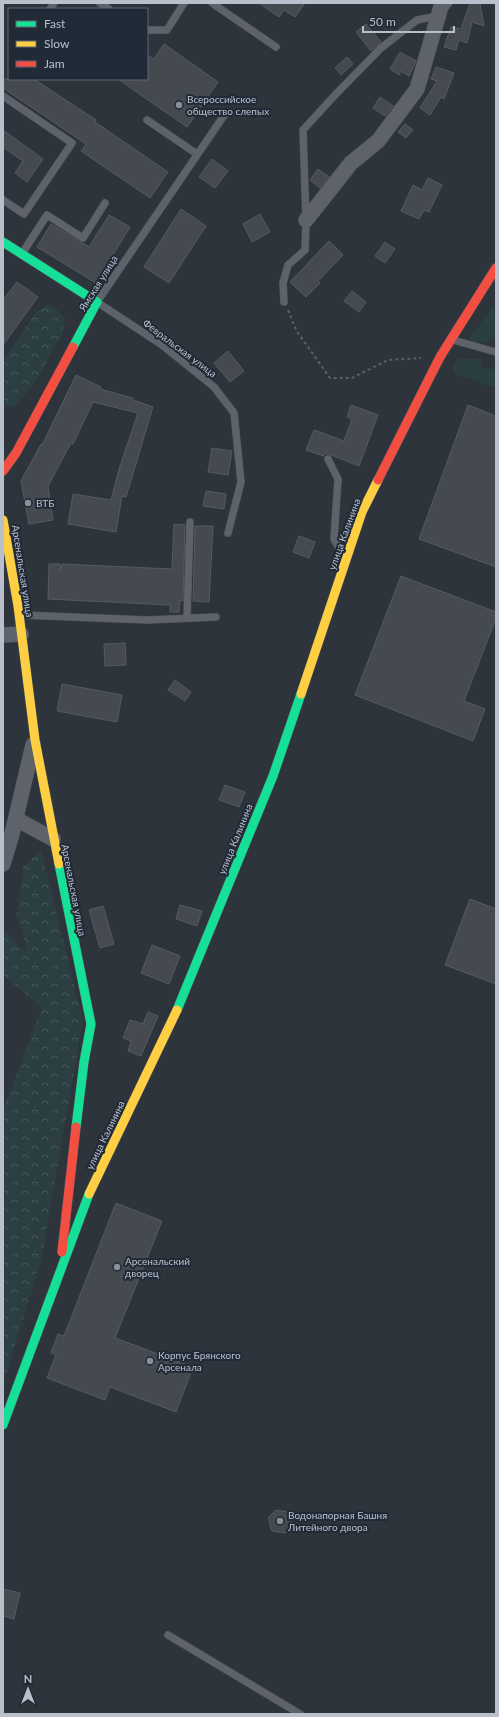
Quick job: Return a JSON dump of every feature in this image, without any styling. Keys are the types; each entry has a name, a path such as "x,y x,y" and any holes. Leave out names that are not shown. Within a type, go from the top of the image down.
{"main road":[{"name":"Февральская улица","path":"3,242 97,302"},
{"name":"улица Калинина","path":"3,1425 85,1202 176,1012 273,776 362,512 440,356 496,268"},
{"name":"Ямская улица","path":"3,471 16,453 97,302"},
{"name":"Арсенальская улица","path":"3,520 19,615 35,740 53,839 91,1024 84,1062 61,1265"}],"street":[{"path":"306,220 351,163 378,142 417,89 440,10"},
{"path":"3,635 21,634"},
{"path":"3,864 16,819 35,740"},
{"path":"16,819 53,839"}],"lane":[{"path":"148,30 167,30 184,3"},
{"path":"212,3 276,48"},
{"path":"284,302 283,283 288,265 305,250 306,220 303,130 335,95 382,48 417,20 440,10 450,3"},
{"path":"3,96 72,142 24,214 3,200"},
{"name":"Ямская улица","path":"97,302 225,114"},
{"path":"146,120 198,154"},
{"path":"22,254 47,215 83,238 104,203"},
{"name":"Февральская улица","path":"97,302 168,350 214,387 234,413 241,482 228,533"},
{"path":"451,339 496,352"},
{"path":"328,459 338,479 334,539 345,561"},
{"path":"188,618 190,522"},
{"path":"19,615 148,620 216,617"},
{"path":"168,1635 300,1714"}],"path":[{"path":"284,302 296,330 330,378 352,378 388,360 440,356"}],"green space":[{"path":"496,302 496,336 490,341 482,343 469,339"},
{"path":"46,305 56,308 65,320 62,335 31,388 14,406 3,407 3,361 36,312"},
{"path":"457,359 483,359 481,366 492,370 495,364 496,388 455,374 452,369"},
{"path":"41,850 83,1021 41,1261 3,1384 3,1110 42,1007 3,975 3,930 26,952 23,931 16,918 22,884 23,867"}],"building":[{"path":"259,3 305,3 295,17 284,10 279,17"},
{"path":"470,3 480,3 484,26 472,22 467,43 459,40 456,50 444,47 451,27 461,29"},
{"path":"366,24 381,42 371,51 356,32"},
{"name":"Всероссийское общество слепых","path":"164,44 218,82 187,127 119,80 148,80 148,56 154,59"},
{"path":"400,52 416,61 409,76 401,71 399,75 390,69"},
{"path":"347,57 353,64 341,75 335,68"},
{"path":"436,67 454,73 444,99 441,97 430,115 420,108 437,81 431,79"},
{"path":"3,79 36,80 96,120 95,122 168,172 150,198 81,151 86,144 3,88"},
{"path":"380,97 393,106 385,116 373,108"},
{"path":"405,124 413,130 406,138 398,132"},
{"path":"3,130 43,159 27,182 15,173 23,161 3,147"},
{"path":"212,159 228,171 215,188 199,177"},
{"path":"318,169 329,177 320,188 310,180"},
{"path":"428,178 442,185 429,212 424,210 419,219 401,211 413,185 422,190"},
{"path":"181,209 206,226 169,283 144,267"},
{"path":"260,214 270,232 252,242 243,224"},
{"path":"109,215 130,227 96,283 37,247 51,224 89,247"},
{"path":"329,241 343,255 318,281 320,283 306,297 290,282"},
{"path":"385,242 395,249 385,263 375,256"},
{"path":"17,282 38,297 3,345 3,300"},
{"path":"352,291 366,302 359,312 344,301"},
{"path":"228,351 244,371 230,382 214,363"},
{"path":"76,375 101,387 100,389 133,398 133,400 153,407 126,497 122,496 116,532 68,524 73,494 111,500 120,466 138,413 93,402 73,444 71,443 48,486 53,520 29,524 21,481 41,444 42,445"},
{"path":"351,405 378,415 359,466 329,454 325,453 324,456 306,450 314,430 344,441 352,419 347,417"},
{"path":"468,405 496,416 496,567 419,539"},
{"path":"212,448 232,451 228,475 208,472"},
{"path":"206,491 226,494 224,509 203,506"},
{"path":"174,524 185,525 183,601 180,600 179,612 170,612 170,605 48,599 49,564 60,564 61,570 62,564 172,569"},
{"path":"195,526 213,526 209,602 193,601"},
{"path":"299,536 315,542 309,558 293,552"},
{"path":"401,576 496,612 496,618 464,701 485,709 473,741 355,695"},
{"path":"125,643 126,665 105,666 104,644"},
{"path":"175,680 191,692 185,701 168,690"},
{"path":"62,684 122,695 117,722 57,711"},
{"path":"225,785 245,792 239,807 219,800"},
{"path":"470,899 496,909 496,984 445,965"},
{"path":"180,905 202,911 197,926 176,919"},
{"path":"103,906 114,944 100,948 89,910"},
{"path":"152,945 180,956 169,984 141,973"},
{"path":"148,1012 158,1016 141,1056 128,1051 131,1041 123,1038 130,1020 143,1024"},
{"path":"116,1203 162,1221 115,1338 193,1367 176,1412 110,1387 105,1400 47,1378 56,1355 51,1353 58,1334 64,1336"},
{"name":"Водонапорная Башня Литейного двора","path":"276,1510 288,1512 293,1524 286,1533 272,1531 268,1518"},
{"path":"3,1589 20,1593 14,1619 3,1616"}],"traffic: fast":[{"path":"3,242 97,302 73,347"},
{"path":"177,1010 273,776 301,694"},
{"path":"59,864 91,1024 84,1062 76,1127"},
{"path":"3,1425 89,1194"}],"traffic: slow":[{"path":"301,694 362,512 378,480"},
{"path":"3,520 18,606 35,740 59,864"},
{"path":"89,1194 177,1010"}],"traffic: jam":[{"path":"378,480 440,357 496,268"},
{"path":"3,471 16,453 73,347"},
{"path":"62,1252 76,1127"}],"place":[{"name":"Всероссийское общество слепых","path":"179,105"},
{"name":"ВТБ","path":"28,503"},
{"name":"Арсенальский дворец","path":"117,1267"},
{"name":"Корпус Брянского Арсенала","path":"150,1361"},
{"name":"Водонапорная Башня Литейного двора","path":"280,1521"}]}
